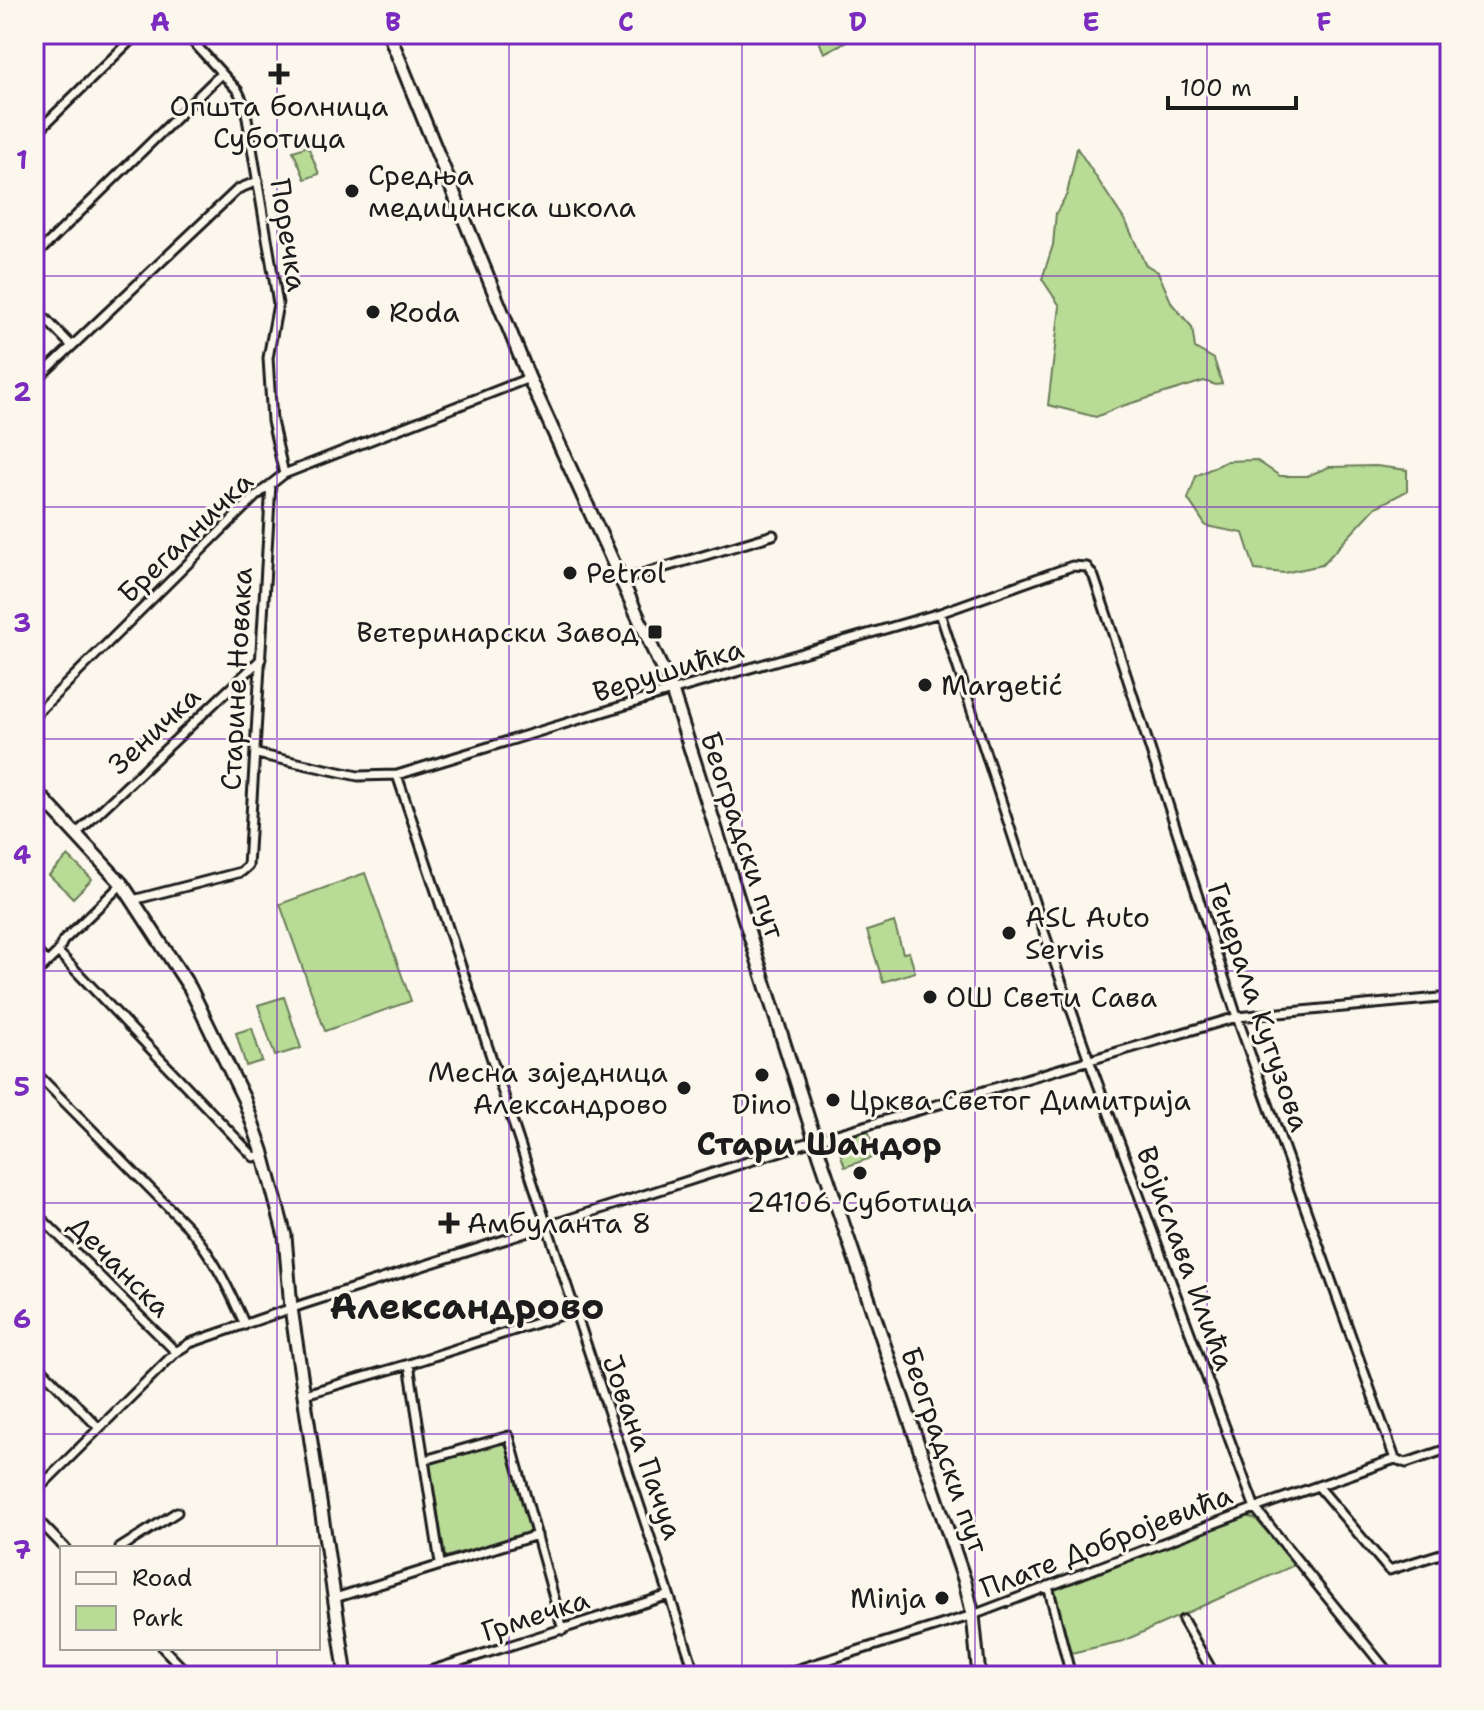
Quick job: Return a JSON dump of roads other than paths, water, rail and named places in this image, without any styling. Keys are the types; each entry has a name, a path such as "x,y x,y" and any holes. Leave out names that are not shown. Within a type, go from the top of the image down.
{"main road":[{"name":"Београдски пут","path":"389,34 529,378 672,691 815,1140 956,1556 973,1615 979,1676"},
{"path":"34,789 122,884 190,988 244,1099 264,1154 283,1227 291,1308 346,1676"}],"street":[{"path":"34,135 137,34"},
{"name":"Поречка","path":"186,34 242,98 278,304 268,358 272,421 284,474"},
{"path":"34,257 221,74"},
{"path":"34,382 238,189 258,181"},
{"path":"34,307 71,345"},
{"name":"Брегалничка","path":"34,716 256,496 284,474 529,378"},
{"name":"Старине Новака","path":"133,900 241,872 249,864 271,484"},
{"path":"622,580 773,535"},
{"name":"Верушићка","path":"257,754 358,776 397,775 940,613 1072,566 1087,567"},
{"name":"Генерала Кутузова","path":"1087,567 1094,577 1237,1017 1395,1459"},
{"name":"Војислава Илића","path":"940,613 1039,918 1255,1508 1391,1676"},
{"name":"Зеничка","path":"77,833 261,659"},
{"name":"Јована Пачуа","path":"397,775 549,1225 574,1311 696,1676"},
{"path":"34,975 58,952 63,941 122,884"},
{"path":"34,949 47,962"},
{"path":"58,952 254,1157 264,1154"},
{"path":"34,1493 176,1352 190,1343 815,1140 1237,1017 1450,997"},
{"path":"34,1071 208,1250 245,1325"},
{"name":"Дечанска","path":"34,1211 176,1352"},
{"path":"305,1394 574,1311"},
{"path":"34,1361 98,1427"},
{"path":"409,1364 440,1563"},
{"path":"425,1460 509,1436 563,1630"},
{"name":"Плате Добројевића","path":"776,1676 973,1615 1255,1508 1395,1459 1406,1463 1450,1448"},
{"path":"1318,1486 1389,1570 1450,1551"},
{"path":"123,1546 177,1512"},
{"path":"34,1516 63,1546"},
{"path":"335,1598 537,1535"},
{"path":"1048,1586 1071,1676"},
{"name":"Грмечка","path":"414,1676 669,1595"},
{"path":"1183,1620 1215,1676"},
{"path":"165,1650 190,1676"}],"place":[{"name":"Општа болница Суботица","path":"279,74"},
{"name":"Средња медицинска школа","path":"352,191"},
{"name":"Roda","path":"373,312"},
{"name":"Petrol","path":"570,573"},
{"name":"Ветеринарски Завод","path":"655,632"},
{"name":"Margetić","path":"925,685"},
{"name":"ASL Auto Servis","path":"1009,933"},
{"name":"ОШ Свети Сава","path":"930,997"},
{"name":"Dino","path":"762,1075"},
{"name":"Месна заједница Александрово","path":"684,1088"},
{"name":"Црква Светог Димитрија","path":"833,1100"},
{"name":"24106 Суботица","path":"860,1173"},
{"name":"Амбуланта 8","path":"449,1223"},
{"name":"Minja","path":"942,1598"}],"district":[{"name":"Стари Шандор","path":"819,1143"},
{"name":"Александрово","path":"467,1306"}]}
